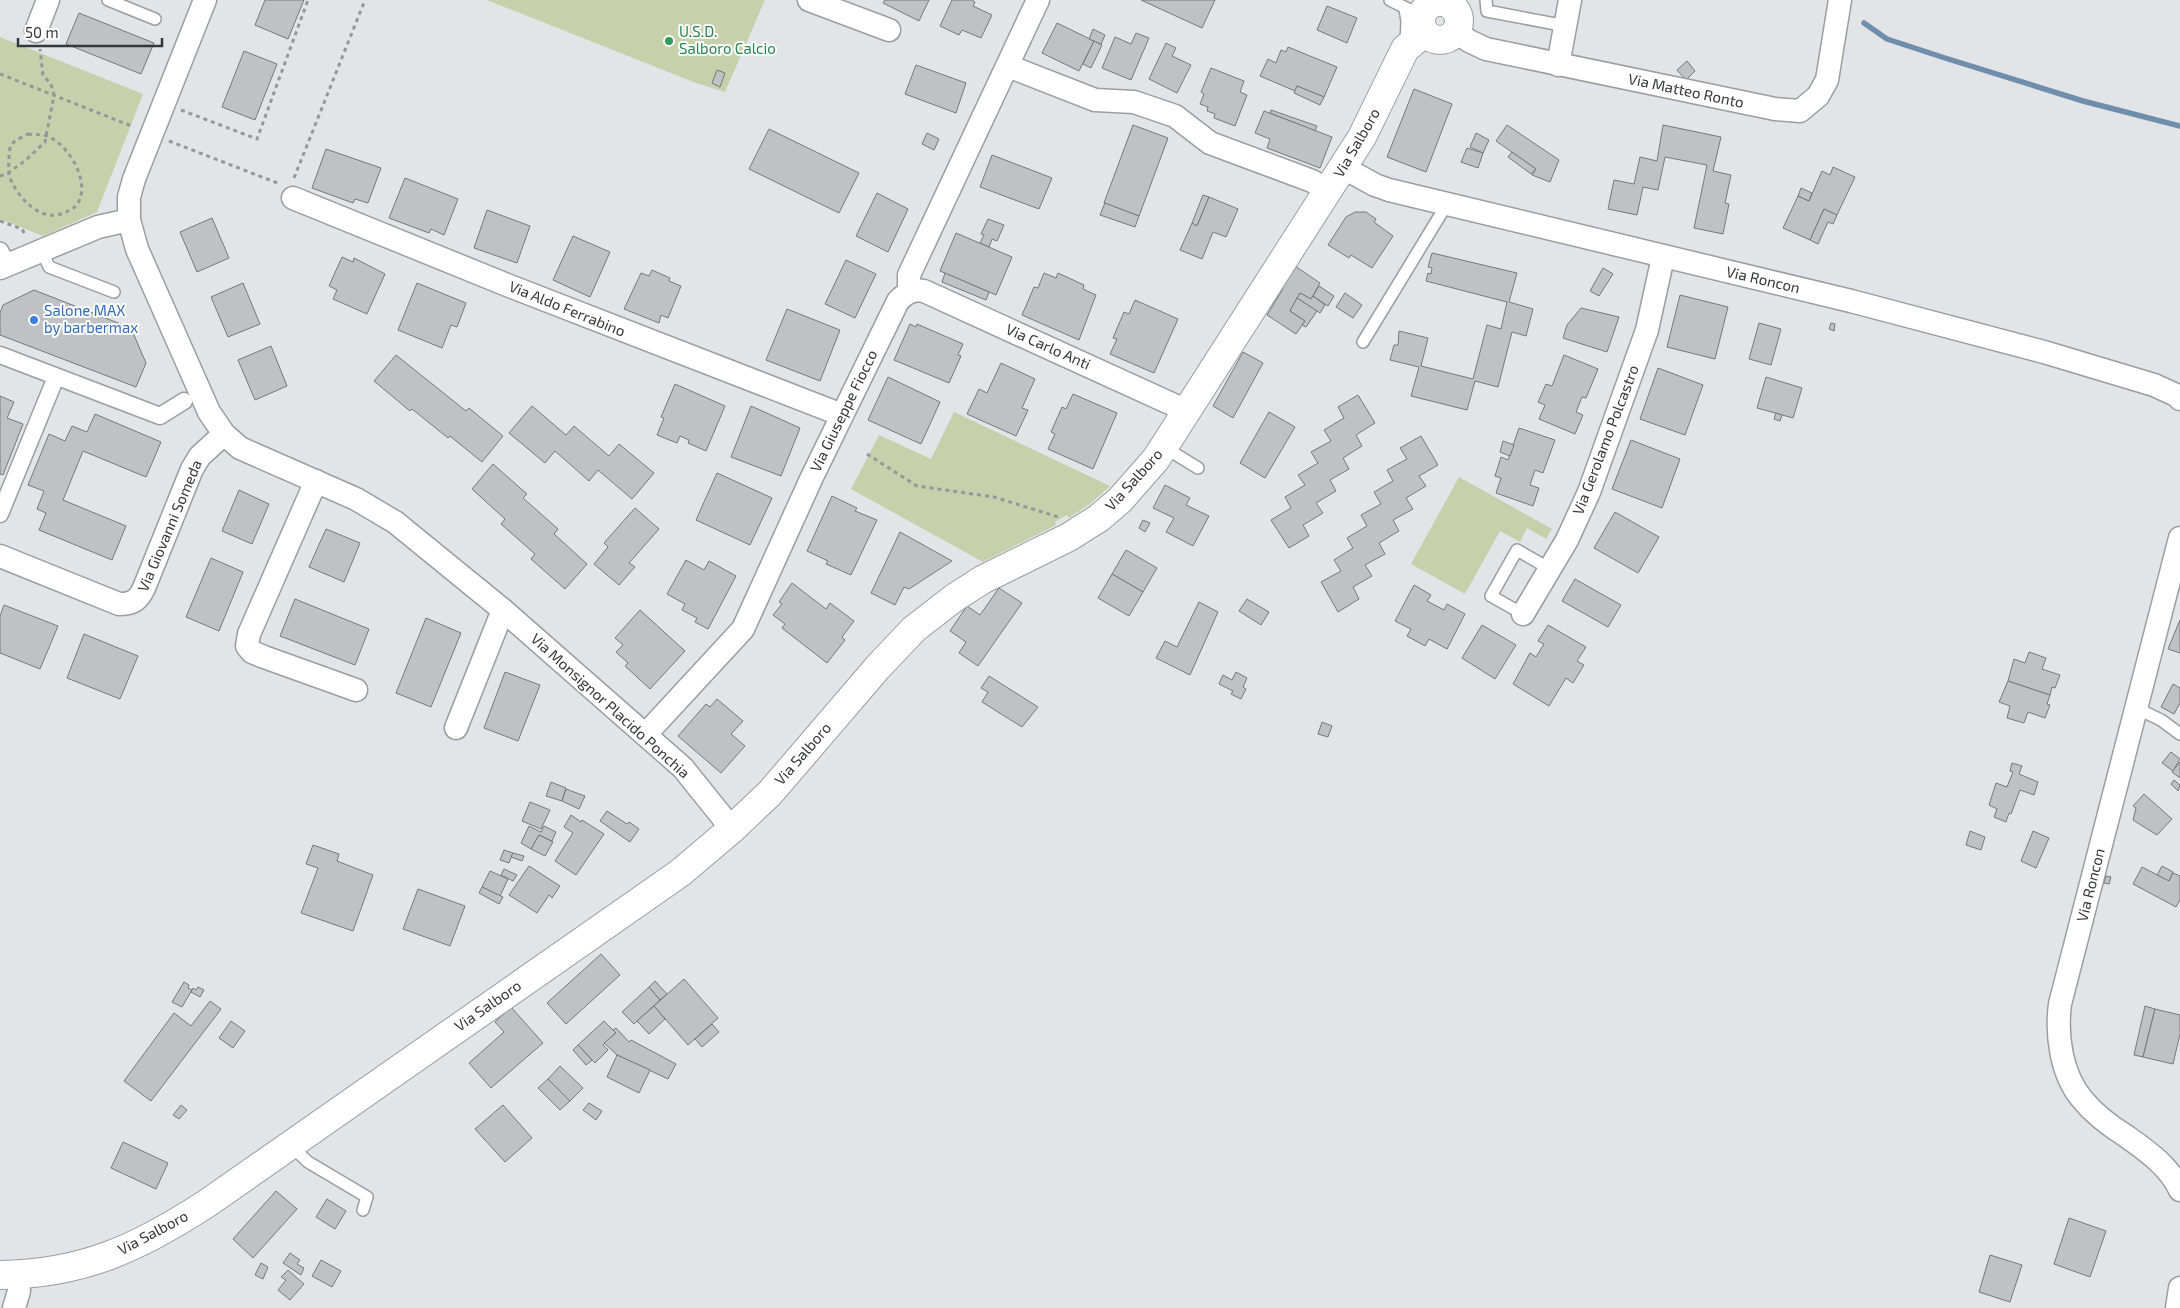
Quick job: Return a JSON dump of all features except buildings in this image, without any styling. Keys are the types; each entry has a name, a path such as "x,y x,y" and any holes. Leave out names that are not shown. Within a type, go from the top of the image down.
{"street":[{"path":"36,30 48,0"},
{"name":"Via Monsignor Placido Ponchia","path":"205,0 164,104 145,131 129,197 129,220 138,249 209,412 224,434 240,448 356,500 395,522 503,610 646,734 683,768 732,829"},
{"path":"809,0 889,30"},
{"name":"Via Giuseppe Fiocco","path":"646,734 743,628 842,415 898,301 908,292 909,275 1038,0"},
{"path":"1558,65 1570,0"},
{"name":"Via Matteo Ronto","path":"1457,32 1469,41 1486,49 1775,109 1800,112 1818,96 1827,80 1840,0"},
{"path":"1424,18 1454,8 1460,20 1457,32"},
{"name":"Via Salboro","path":"9,1274 48,1272 76,1266 130,1248 176,1223 680,873 732,829 770,793 878,667 914,629 954,598 982,580 1069,537 1100,518 1120,500 1156,459 1164,447 1344,168 1424,18"},
{"path":"1008,66 1095,100 1134,102 1175,116 1210,143 1312,181 1329,191"},
{"name":"Via Roncon","path":"1344,168 1375,186 1851,301 2044,352 2154,385 2176,395 2180,399"},
{"name":"Via Aldo Ferrabino","path":"289,187 516,289 842,415"},
{"path":"3,260 98,227 129,220"},
{"name":"Via Gerolamo Polcastro","path":"1523,614 1567,540 1589,492 1647,330 1663,257"},
{"name":"Via Carlo Anti","path":"908,292 924,291 1187,411"},
{"path":"0,355 160,416 184,401"},
{"path":"0,514 56,377"},
{"name":"Via Giovanni Someda","path":"0,556 119,604 133,602 139,598 144,588 192,469 200,456 224,434"},
{"path":"316,481 249,634 247,646 252,652 264,657 356,690"},
{"name":"Via Roncon","path":"2180,538 2060,1004 2059,1037 2068,1076 2081,1098 2112,1126 2160,1162 2175,1180 2180,1190"},
{"path":"456,728 503,610"},
{"path":"9,1274 20,1291 14,1308"},
{"path":"2177,1308 2180,1288"}],"lane":[{"path":"108,0 155,19"},
{"path":"1390,0 1424,18"},
{"path":"1486,0 1488,11 1566,26"},
{"path":"1363,342 1447,204"},
{"path":"36,247 49,267 114,292"},
{"path":"1164,447 1198,468"},
{"path":"1523,614 1491,596 1517,550 1550,569"},
{"path":"2136,708 2161,720 2180,734"},
{"path":"290,1144 308,1162 366,1197 363,1210"}],"path":[{"path":"164,104 257,139 308,0"},
{"path":"0,74 289,187 365,0"},
{"path":"0,176 8,173 45,142 54,95 51,84 43,75 42,58 36,30"},
{"path":"28,134 46,136 64,147 76,165 81,187 78,202 73,208 62,214 48,216 18,194 8,173 9,150 14,142 28,134"},
{"path":"0,221 22,229 36,247"},
{"path":"867,454 917,486 994,497 1060,518"}],"green space":[{"name":"U.S.D. Salboro Calcio","path":"487,0 765,0 725,92 696,83"},
{"path":"0,37 143,94 97,212 43,236 0,219"},
{"path":"954,412 1110,486 1090,504 1069,518 1067,515 1055,522 1056,525 983,562 851,489 879,435 931,459"},
{"path":"1459,477 1552,529 1546,539 1527,528 1520,542 1500,531 1465,594 1411,564"}],"waterway":[{"path":"1864,23 1887,39 1945,58 2083,101 2180,126"}],"place":[{"name":"U.S.D. Salboro Calcio","path":"669,41"},
{"name":"Salone MAX by barbermax","path":"34,320"}]}
